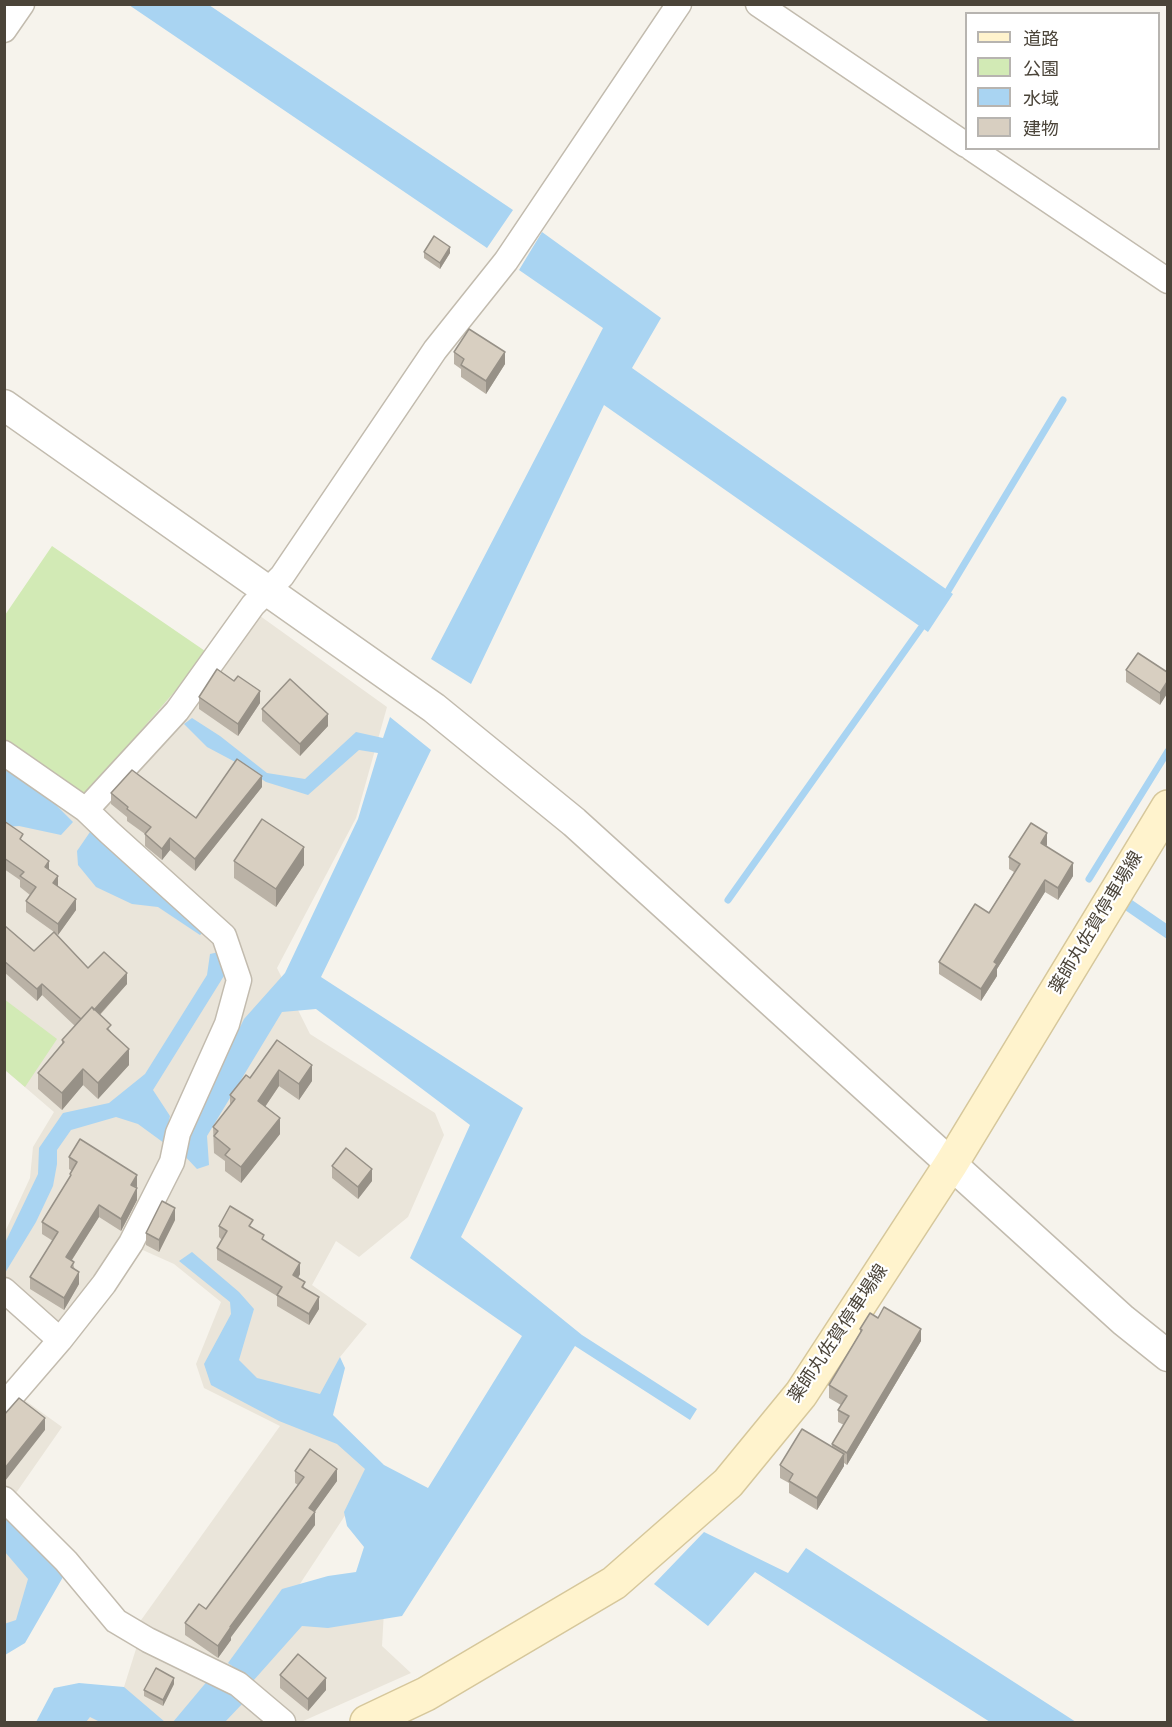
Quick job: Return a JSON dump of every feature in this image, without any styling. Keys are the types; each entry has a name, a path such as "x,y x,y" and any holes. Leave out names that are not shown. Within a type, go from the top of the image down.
{"main road":[{"name":"薬師丸佐賀停車場線","path":"367,1722 426,1694 614,1583 728,1483 801,1394 951,1164 1167,807"}],"street":[{"path":"4,30 22,4"},
{"path":"86,810 177,711 253,605 282,576 435,350 506,261 679,4"},
{"path":"758,4 965,145"},
{"path":"974,150 1167,281"},
{"path":"4,405 434,708 574,822 1123,1320 1167,1356"},
{"path":"4,753 86,810 224,936 239,980 227,1024 176,1143 172,1162 131,1243 104,1284 4,1405"},
{"path":"4,1290 60,1340"},
{"path":"4,1499 66,1562 116,1621 148,1640 233,1681 283,1722"}],"shaded area":[{"path":"242,603 387,707 356,818 277,968 310,1034 435,1113 444,1135 408,1217 359,1257 336,1241 312,1285 367,1324 340,1357 319,1419 375,1470 290,1599 384,1611 382,1646 411,1673 301,1722 71,1722 86,1701 124,1687 136,1649 139,1623 280,1426 204,1388 196,1364 221,1302 174,1264 136,1247 59,1355 5,1306 5,1232 30,1178 33,1147 54,1112 5,1070 5,741 208,653"},
{"path":"12,1391 62,1427 16,1493 73,1552 19,1639 5,1643 4,1398"}],"green space":[{"path":"52,546 208,653 83,797 5,741 5,615"},
{"path":"4,999 57,1039 25,1087 5,1070"}],"water":[{"path":"129,5 209,5 513,210 487,248"},
{"path":"542,232 661,318 632,368 953,594 928,632 604,405 471,684 431,659 603,328 519,270"},
{"path":"390,717 431,750 321,977 523,1108 461,1237 582,1335 697,1409 690,1420 575,1346 402,1616 328,1628 302,1626 253,1681 228,1663 282,1589 328,1576 356,1572 364,1547 347,1526 344,1512 365,1469 337,1444 279,1421 211,1385 204,1364 231,1314 230,1302 179,1261 192,1252 239,1292 254,1309 239,1360 257,1378 320,1394 340,1357 345,1368 333,1415 384,1465 428,1488 522,1336 410,1258 470,1125 316,1009 282,1012 207,1136 209,1165 197,1169 181,1152 192,1123 244,1019 285,973 358,819 378,753 359,750 308,795 266,782 207,747 184,724 192,718 220,736 267,773 305,779 356,732 383,738"},
{"path":"4,762 73,822 61,835 19,826 5,827"},
{"path":"90,832 147,869 205,931 200,935 158,907 132,904 96,887 78,865 77,851"},
{"path":"1132,900 1167,924 1167,939 1125,910"},
{"path":"223,951 227,971 153,1090 170,1116 164,1143 138,1124 116,1117 71,1130 57,1150 53,1186 36,1222 5,1273 4,1245 38,1174 39,1148 63,1113 109,1103 145,1074 207,975 210,954"},
{"path":"5,1515 43,1547 63,1577 25,1643 5,1655 4,1624 16,1620 28,1579 5,1552"},
{"path":"704,1532 788,1573 806,1548 1076,1722 990,1722 755,1572 708,1626 654,1584"},
{"path":"209,1679 243,1703 225,1722 173,1722"},
{"path":"79,1683 124,1687 165,1722 100,1722 90,1717 86,1722 36,1722 54,1688"}],"building":[{"path":"434,236 450,247 440,263 424,252"},
{"path":"469,329 505,352 486,381 461,365 464,359 454,352"},
{"path":"1138,653 1167,672 1167,682 1160,693 1126,670"},
{"path":"217,669 234,681 238,676 260,691 238,724 199,697"},
{"path":"290,679 328,714 300,744 262,709"},
{"path":"237,759 262,776 195,859 170,838 162,849 145,834 151,827 127,809 128,807 111,793 132,770 196,818"},
{"path":"262,819 304,847 276,889 234,861"},
{"path":"4,821 23,834 20,839 49,861 45,867 58,876 53,883 76,899 58,924 26,901 36,887 20,876 24,872 4,858"},
{"path":"1031,823 1047,833 1041,843 1073,863 1058,888 1045,880 994,962 997,964 981,989 939,962 975,904 989,913 1020,864 1009,857"},
{"path":"4,925 34,951 54,932 88,968 104,952 127,973 94,1010 92,1007 81,1019 42,984 37,989 4,961"},
{"path":"92,1007 111,1025 107,1029 129,1049 98,1083 83,1069 62,1093 38,1073 64,1042 62,1040"},
{"path":"277,1040 312,1065 299,1084 279,1070 258,1101 280,1118 241,1167 225,1155 230,1149 214,1136 218,1131 213,1127 235,1099 230,1095 246,1075 250,1078"},
{"path":"80,1139 137,1175 131,1185 137,1188 121,1219 99,1205 66,1257 74,1262 71,1267 79,1272 64,1298 30,1277 58,1232 42,1222 77,1162 69,1157"},
{"path":"346,1148 372,1169 358,1187 332,1166"},
{"path":"162,1201 175,1208 159,1240 146,1233"},
{"path":"230,1206 253,1220 249,1226 264,1235 262,1239 300,1263 293,1275 305,1282 302,1287 319,1297 309,1314 277,1295 282,1287 217,1248 227,1231 219,1226"},
{"path":"884,1307 921,1329 847,1453 832,1444 849,1416 838,1410 847,1396 829,1385 870,1313 878,1318"},
{"path":"19,1398 45,1418 5,1468 4,1415"},
{"path":"802,1429 844,1454 817,1498 789,1481 793,1474 780,1465"},
{"path":"310,1449 337,1469 309,1508 315,1512 218,1646 185,1623 199,1604 206,1609 304,1477 295,1471"},
{"path":"298,1654 326,1678 308,1699 280,1675"},
{"path":"156,1668 174,1678 163,1700 144,1690"}],"waterway":[{"path":"948,591 1063,400"},
{"path":"728,900 921,628"},
{"path":"1089,879 1168,751"}]}
